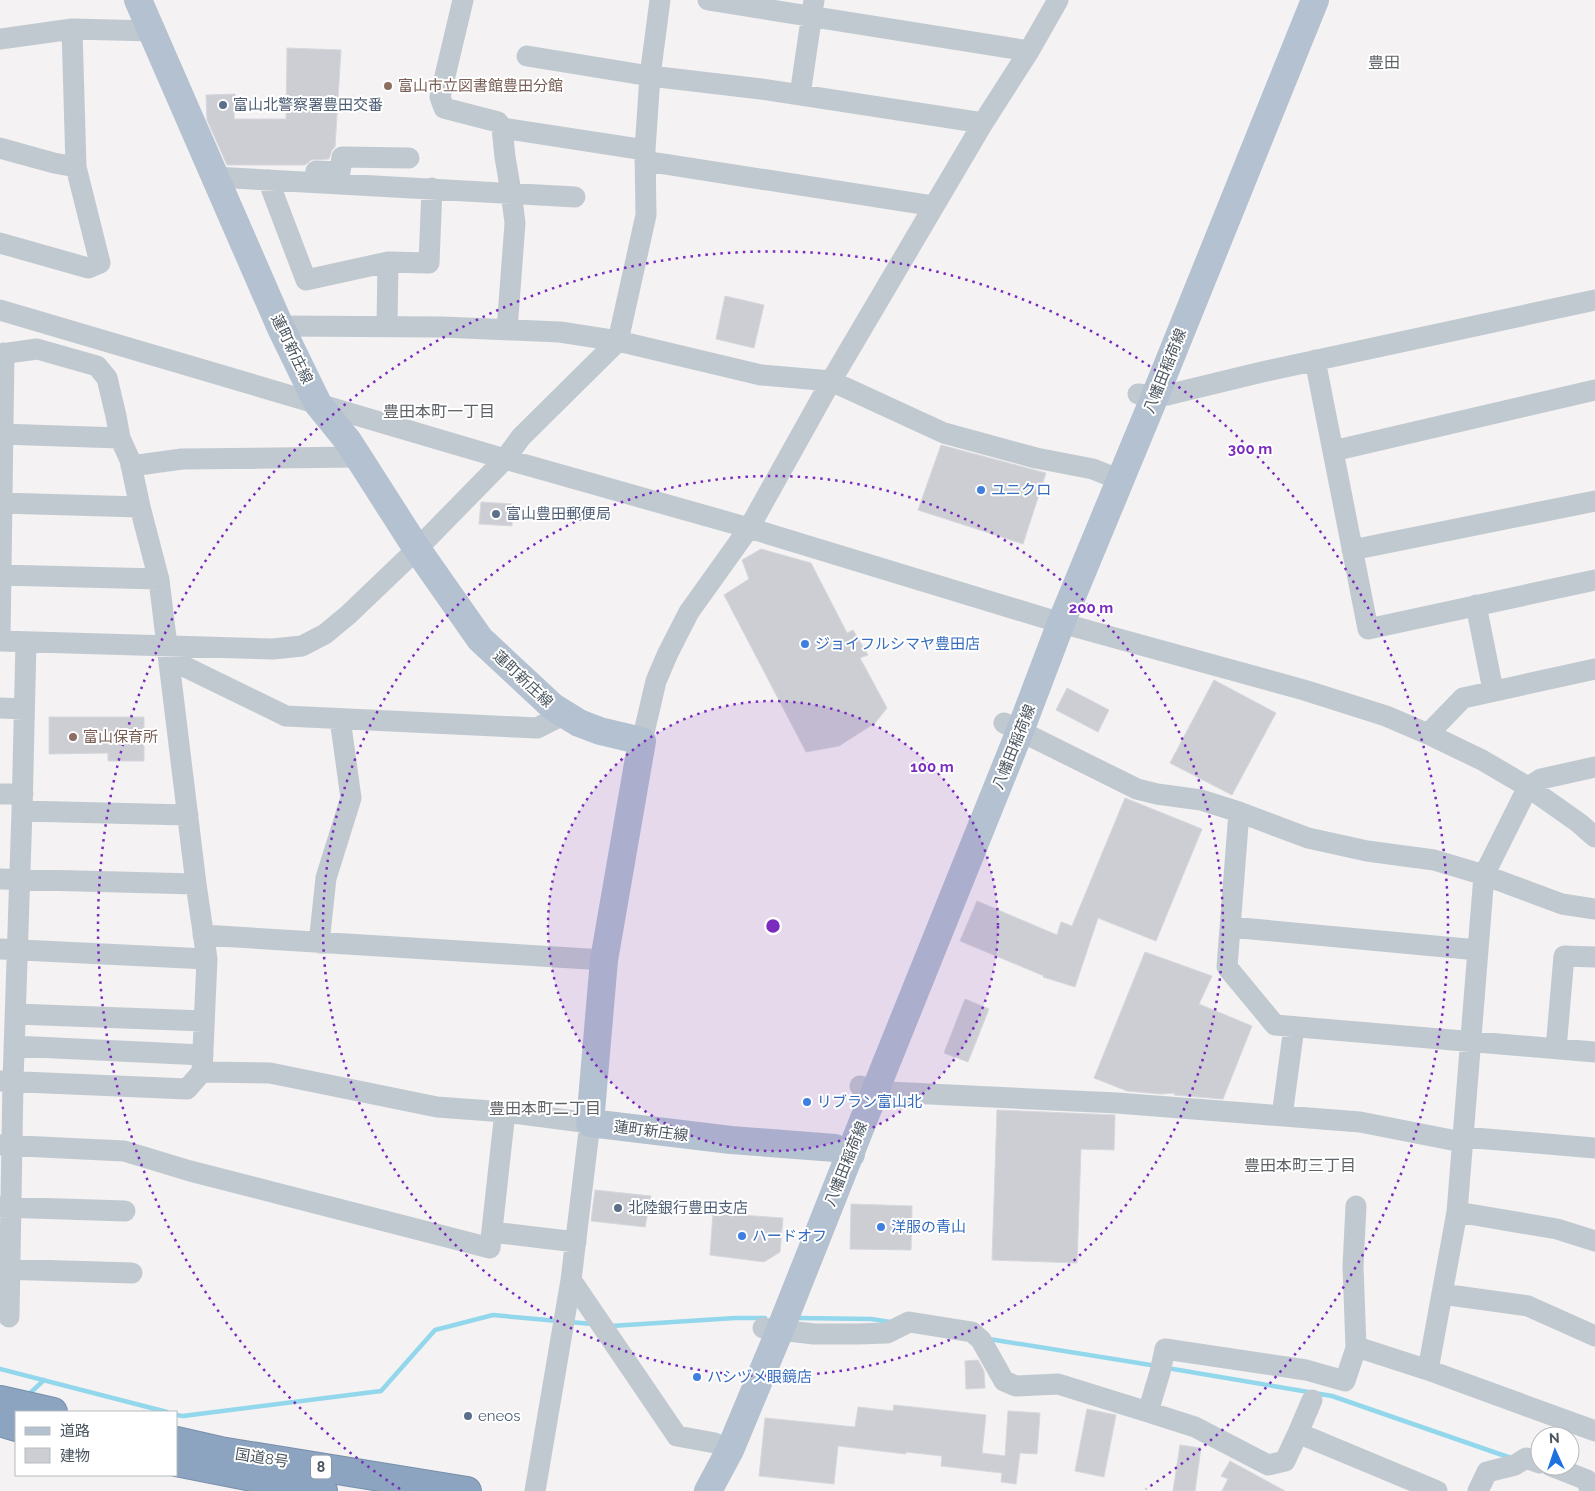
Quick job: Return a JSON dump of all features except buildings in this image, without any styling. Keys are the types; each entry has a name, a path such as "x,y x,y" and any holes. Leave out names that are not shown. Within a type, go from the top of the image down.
{"highway":[{"path":"0,1400 49,1411"},
{"path":"0,1422 15,1427"},
{"name":"国道8号","path":"178,1441 220,1451 467,1491"},
{"name":"国道8号","path":"178,1462 323,1491"}],"main road":[{"name":"蓮町新庄線","path":"138,0 280,326 318,404 348,441 417,549 480,639 553,707 579,722 600,731 642,741"},
{"name":"八幡田稲荷線","path":"1146,395 1296,0"},
{"name":"八幡田稲荷線","path":"708,1491 730,1450 772,1329 1053,620 1146,395 1314,0"},
{"path":"590,1124 604,960 642,741"},
{"name":"蓮町新庄線","path":"590,1124 843,1151"},
{"name":"八幡田稲荷線","path":"702,1491 715,1443 772,1329"}],"street":[{"path":"463,0 440,97 444,108 498,122 502,128 504,158 515,223 507,330"},
{"path":"6,1081 187,1089 202,1064 207,959 196,884 169,653 159,579 131,466 120,438 107,378 97,366 37,349 2,354 0,641 169,653 274,649 302,646 325,634 348,615 417,549 505,459 521,437 618,341 646,215 645,155 650,76 660,0"},
{"path":"708,0 812,8 1029,51"},
{"path":"642,741 656,681 668,652 690,612 749,528 831,381 1058,0"},
{"path":"800,95 812,8"},
{"path":"0,242 88,268 100,263 76,167 72,29"},
{"path":"0,39 72,29 153,31"},
{"path":"527,56 650,76 800,95 983,123"},
{"path":"502,128 934,206"},
{"path":"0,148 76,167"},
{"path":"212,173 340,172 342,157 409,158"},
{"path":"212,173 268,180 575,197"},
{"path":"268,180 306,280 388,262 429,262 432,188"},
{"path":"387,326 388,262"},
{"path":"1146,395 1168,395 1315,360 1595,300"},
{"path":"0,310 505,459 749,528 1053,620 1304,690 1386,716 1482,760 1528,787 1579,823 1595,837"},
{"path":"280,326 387,326 560,332 618,341 761,376 831,381 944,433 1036,458 1093,469 1113,477"},
{"path":"1315,360 1368,629 1595,580"},
{"path":"1333,451 1595,390"},
{"path":"2,434 120,438"},
{"path":"131,466 182,459 358,457"},
{"path":"1352,550 1595,500"},
{"path":"1,503 140,507"},
{"path":"1,575 159,579"},
{"path":"1476,605 1494,690"},
{"path":"9,1316 5,1268 6,1081 14,1046 16,1014 9,949 10,879 22,803 26,642"},
{"path":"169,653 286,716 538,728 565,714"},
{"path":"1428,734 1463,698 1595,669"},
{"path":"0,708 24,709"},
{"path":"319,942 326,878 351,798 340,718"},
{"path":"1012,727 1137,789 1157,794 1201,800 1240,812 1308,838 1367,851 1434,860 1484,875 1562,904 1595,909"},
{"path":"1428,1370 1457,1212 1484,875 1528,787 1541,779 1595,767"},
{"path":"0,794 22,803 188,815"},
{"path":"1240,812 1227,967 1275,1025 1595,1052"},
{"path":"10,879 196,884"},
{"path":"1230,927 1478,950"},
{"path":"203,935 604,960"},
{"path":"9,949 207,959"},
{"path":"1556,1049 1564,956 1595,957"},
{"path":"16,1014 204,1021"},
{"path":"1282,1116 1294,1026"},
{"path":"14,1046 202,1064 270,1073 438,1107 505,1112 590,1124 571,1280 535,1491"},
{"path":"867,1088 1117,1103 1360,1122 1463,1139 1595,1148"},
{"path":"6,1145 124,1151 190,1172 490,1248 505,1112"},
{"path":"1148,1412 1165,1349 1306,1370 1344,1381 1356,1348 1354,1266 1356,1206"},
{"path":"5,1207 125,1211"},
{"path":"1457,1212 1557,1229 1595,1241"},
{"path":"492,1232 576,1242"},
{"path":"5,1268 132,1273"},
{"path":"571,1280 677,1436 715,1443"},
{"path":"1442,1294 1528,1306 1595,1336"},
{"path":"772,1329 814,1334 887,1333 909,1322 972,1332 981,1340 1004,1382 1016,1386 1058,1384 1148,1412 1195,1427 1268,1465 1285,1461 1312,1400"},
{"path":"1356,1348 1428,1370 1595,1431"},
{"path":"1298,1433 1437,1491"},
{"path":"1478,1491 1487,1472 1515,1465 1526,1458 1530,1459"},
{"path":"1577,1476 1587,1480 1590,1491"}],"waterway":[{"path":"178,1415 381,1391 435,1330 493,1315 558,1321"},
{"path":"611,1326 735,1318 765,1318"},
{"path":"796,1318 871,1319 890,1322"},
{"path":"569,1322 593,1324"},
{"path":"989,1339 1157,1366"},
{"path":"1167,1368 1332,1396 1511,1458"},
{"path":"0,1369 163,1411"},
{"path":"27,1396 44,1380"}],"place":[{"name":"富山市立図書館豊田分館","path":"388,86"},
{"name":"富山北警察署豊田交番","path":"223,105"},
{"name":"ユニクロ","path":"981,490"},
{"name":"富山豊田郵便局","path":"496,514"},
{"name":"ジョイフルシマヤ豊田店","path":"805,644"},
{"name":"富山保育所","path":"73,737"},
{"name":"リブラン富山北","path":"807,1102"},
{"name":"北陸銀行豊田支店","path":"618,1208"},
{"name":"洋服の青山","path":"881,1227"},
{"name":"ハードオフ","path":"742,1236"},
{"name":"ハシヅメ眼鏡店","path":"697,1377"},
{"name":"eneos","path":"468,1416"}],"district":[{"name":"豊田","path":"1384,62"},
{"name":"豊田本町一丁目","path":"439,411"},
{"name":"豊田本町二丁目","path":"545,1108"},
{"name":"豊田本町三丁目","path":"1300,1165"}]}
